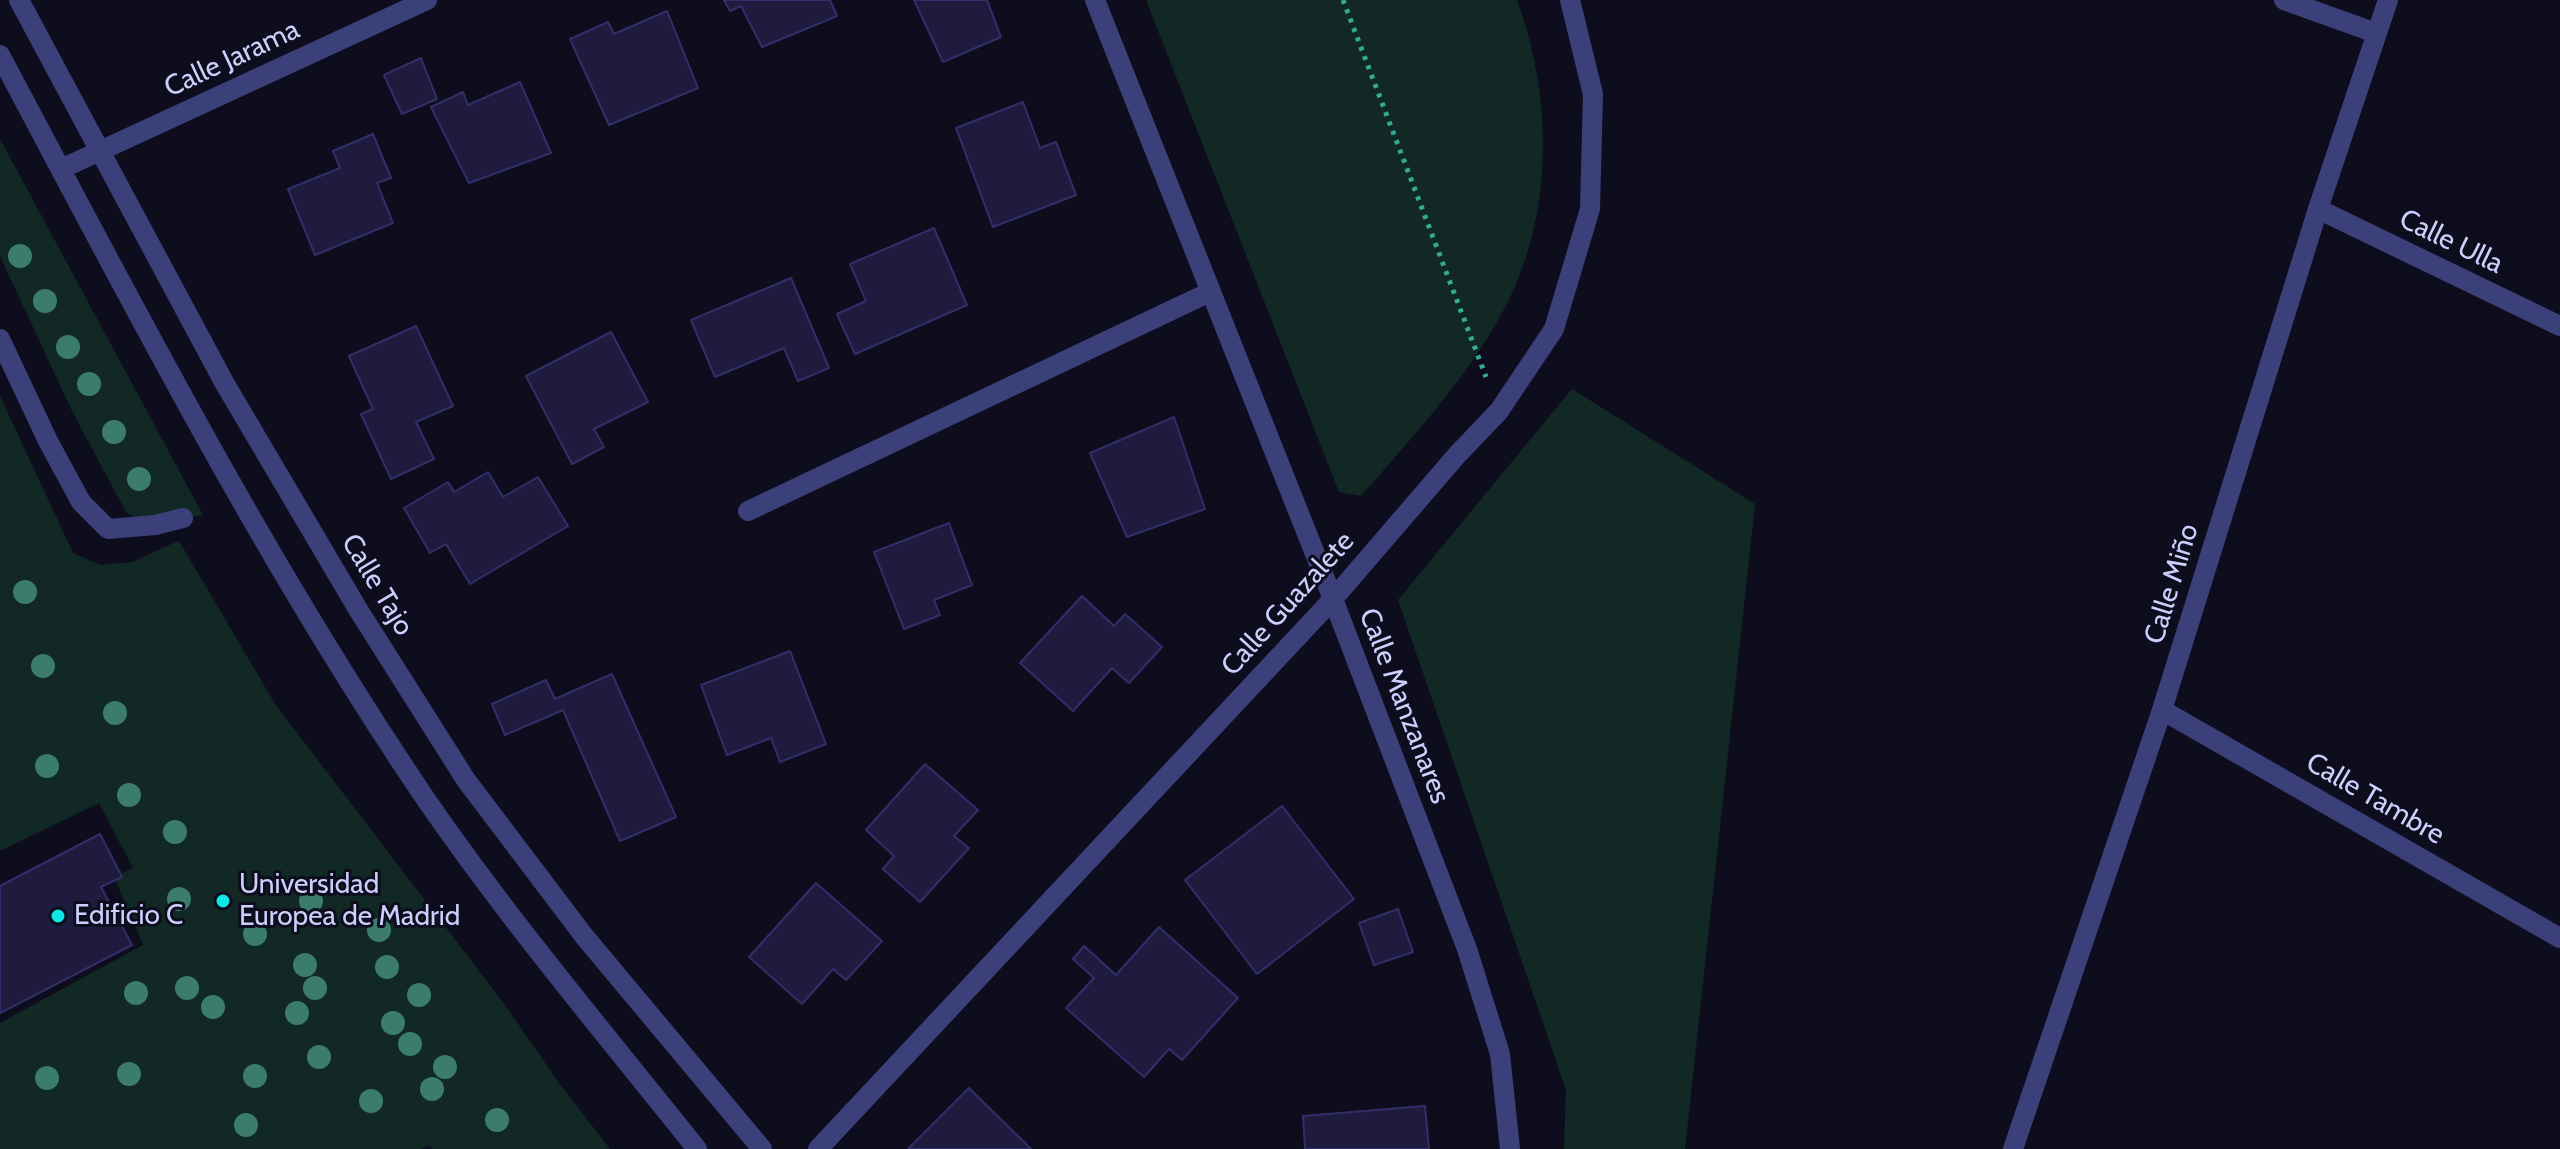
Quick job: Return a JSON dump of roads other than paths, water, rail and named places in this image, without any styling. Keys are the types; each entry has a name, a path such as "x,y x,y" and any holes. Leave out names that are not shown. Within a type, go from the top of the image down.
{"street":[{"name":"Calle Tajo","path":"19,0 225,384 359,611 466,780 584,936 762,1149"},
{"name":"Calle Jarama","path":"61,169 427,0"},
{"name":"Calle Manzanares","path":"1095,0 1333,599 1467,949 1500,1054 1510,1149"},
{"name":"Calle Guazalete","path":"818,1149 1333,599 1499,411 1554,329 1590,209 1593,94 1570,0"},
{"path":"2284,0 2376,33"},
{"name":"Calle Miño","path":"2013,1149 2162,710 2318,209 2388,0"},
{"path":"0,55 208,442 317,629 426,799 543,956 697,1149"},
{"name":"Calle Ulla","path":"2318,209 2560,326"},
{"path":"748,511 1210,292"},
{"path":"0,339 48,441 81,502 108,529 155,525 183,518"},
{"name":"Calle Tambre","path":"2162,710 2560,938"}],"place":[{"name":"Universidad Europea de Madrid","path":"223,901"},
{"name":"Edificio C","path":"58,916"}]}
